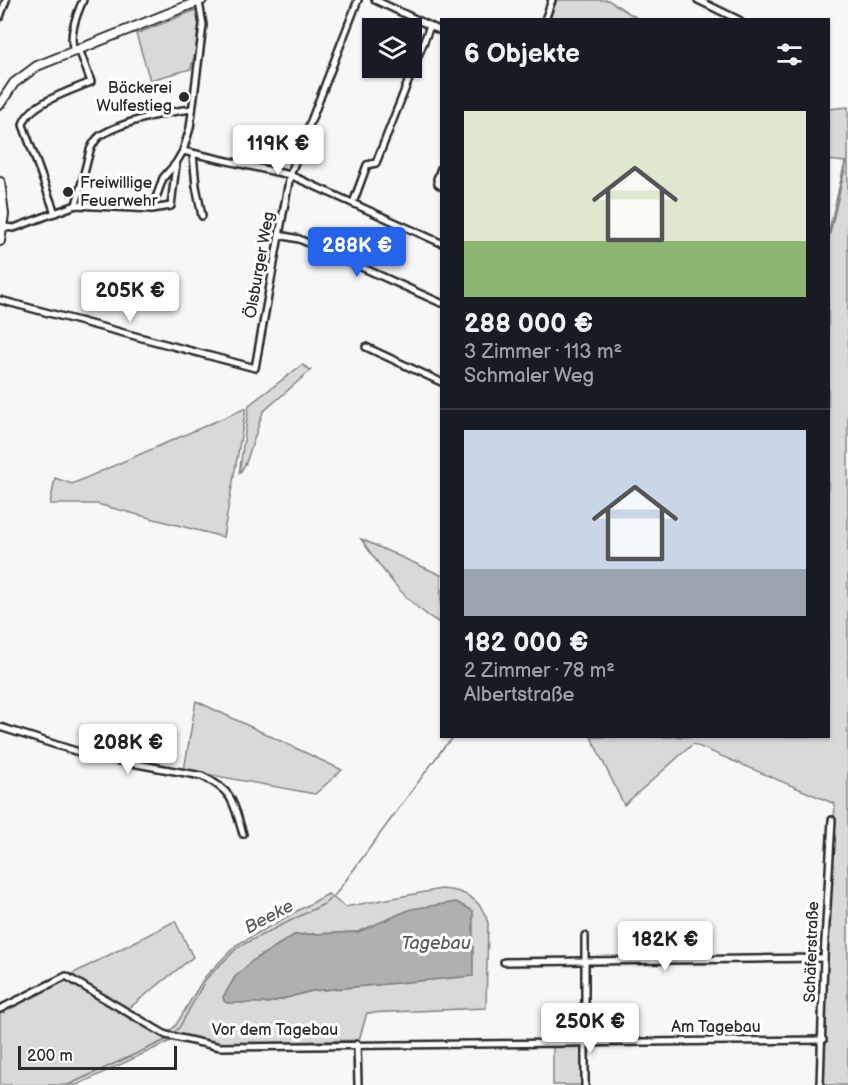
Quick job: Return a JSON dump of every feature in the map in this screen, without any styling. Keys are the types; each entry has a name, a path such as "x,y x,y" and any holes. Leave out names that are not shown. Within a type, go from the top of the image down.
{"street":[{"path":"0,18 6,0"},
{"path":"55,213 23,126 27,115 53,98 91,82 72,39 83,0"},
{"name":"Ölsburger Weg","path":"0,300 255,368 290,175 358,0"},
{"path":"375,0 440,31"},
{"path":"545,18 552,0"},
{"path":"698,0 735,18"},
{"path":"0,104 14,83 23,74 37,66 201,1 203,25 190,128 183,151 163,178 152,209"},
{"path":"353,203 367,165 376,163 430,26"},
{"path":"76,205 90,150 101,135 139,120 168,112 192,109"},
{"path":"183,151 290,175 440,243"},
{"path":"193,154 202,216"},
{"path":"1,235 76,205 152,209 171,206 176,163"},
{"path":"440,171 437,179 440,185"},
{"path":"0,182 4,204 1,235"},
{"path":"279,235 299,239 440,303"},
{"path":"366,347 440,382"},
{"path":"0,727 88,755 202,776 220,784 235,805 243,834"},
{"name":"Schäferstraße","path":"820,1085 832,820"},
{"path":"585,936 585,1085"},
{"path":"504,962 824,958"},
{"name":"Vor dem Tagebau","path":"0,1009 66,976 166,1035 175,1038 220,1047 357,1044"},
{"name":"Am Tagebau","path":"357,1044 823,1040"},
{"path":"357,1044 358,1085"}],"shaded area":[{"path":"557,0 608,0 637,18 549,18"},
{"path":"196,10 200,24 191,69 150,80 136,34"},
{"path":"848,107 848,1085 823,1085 826,958 835,804 693,744 624,805 591,738 830,738 830,226 845,162 830,160 830,109"},
{"path":"302,365 311,370 263,412 246,463 239,474 249,405"},
{"path":"246,408 223,537 97,504 50,504 55,478 72,484"},
{"path":"361,539 440,575 440,623 417,607 387,575"},
{"path":"196,701 342,770 315,794 184,770"},
{"path":"441,889 464,894 477,902 488,923 486,1008 367,1013 359,1040 220,1044 179,1037 77,1085 0,1085 0,1011 175,921 193,957 128,1009 169,1032 176,1025 204,978 236,945 328,894 345,907","holes":["358,932 473,975 312,991 268,1003 294,935"]},
{"path":"553,1046 584,1046 584,1085 553,1085"}],"water":[{"name":"Tagebau","path":"456,902 473,911 473,976 312,991 268,1003 227,1003 224,1001 223,997 235,977 252,961 294,935 358,932 411,909"}],"waterway":[{"name":"Beeke","path":"830,233 848,155"},
{"name":"Beeke","path":"173,1033 179,1028 206,979 238,947 324,904 335,895 453,738"},
{"name":"Beeke","path":"68,1085 168,1039"}],"place":[{"name":"Bäckerei Wulfestieg","path":"184,97"},
{"name":"Freiwillige Feuerwehr","path":"68,192"}]}
